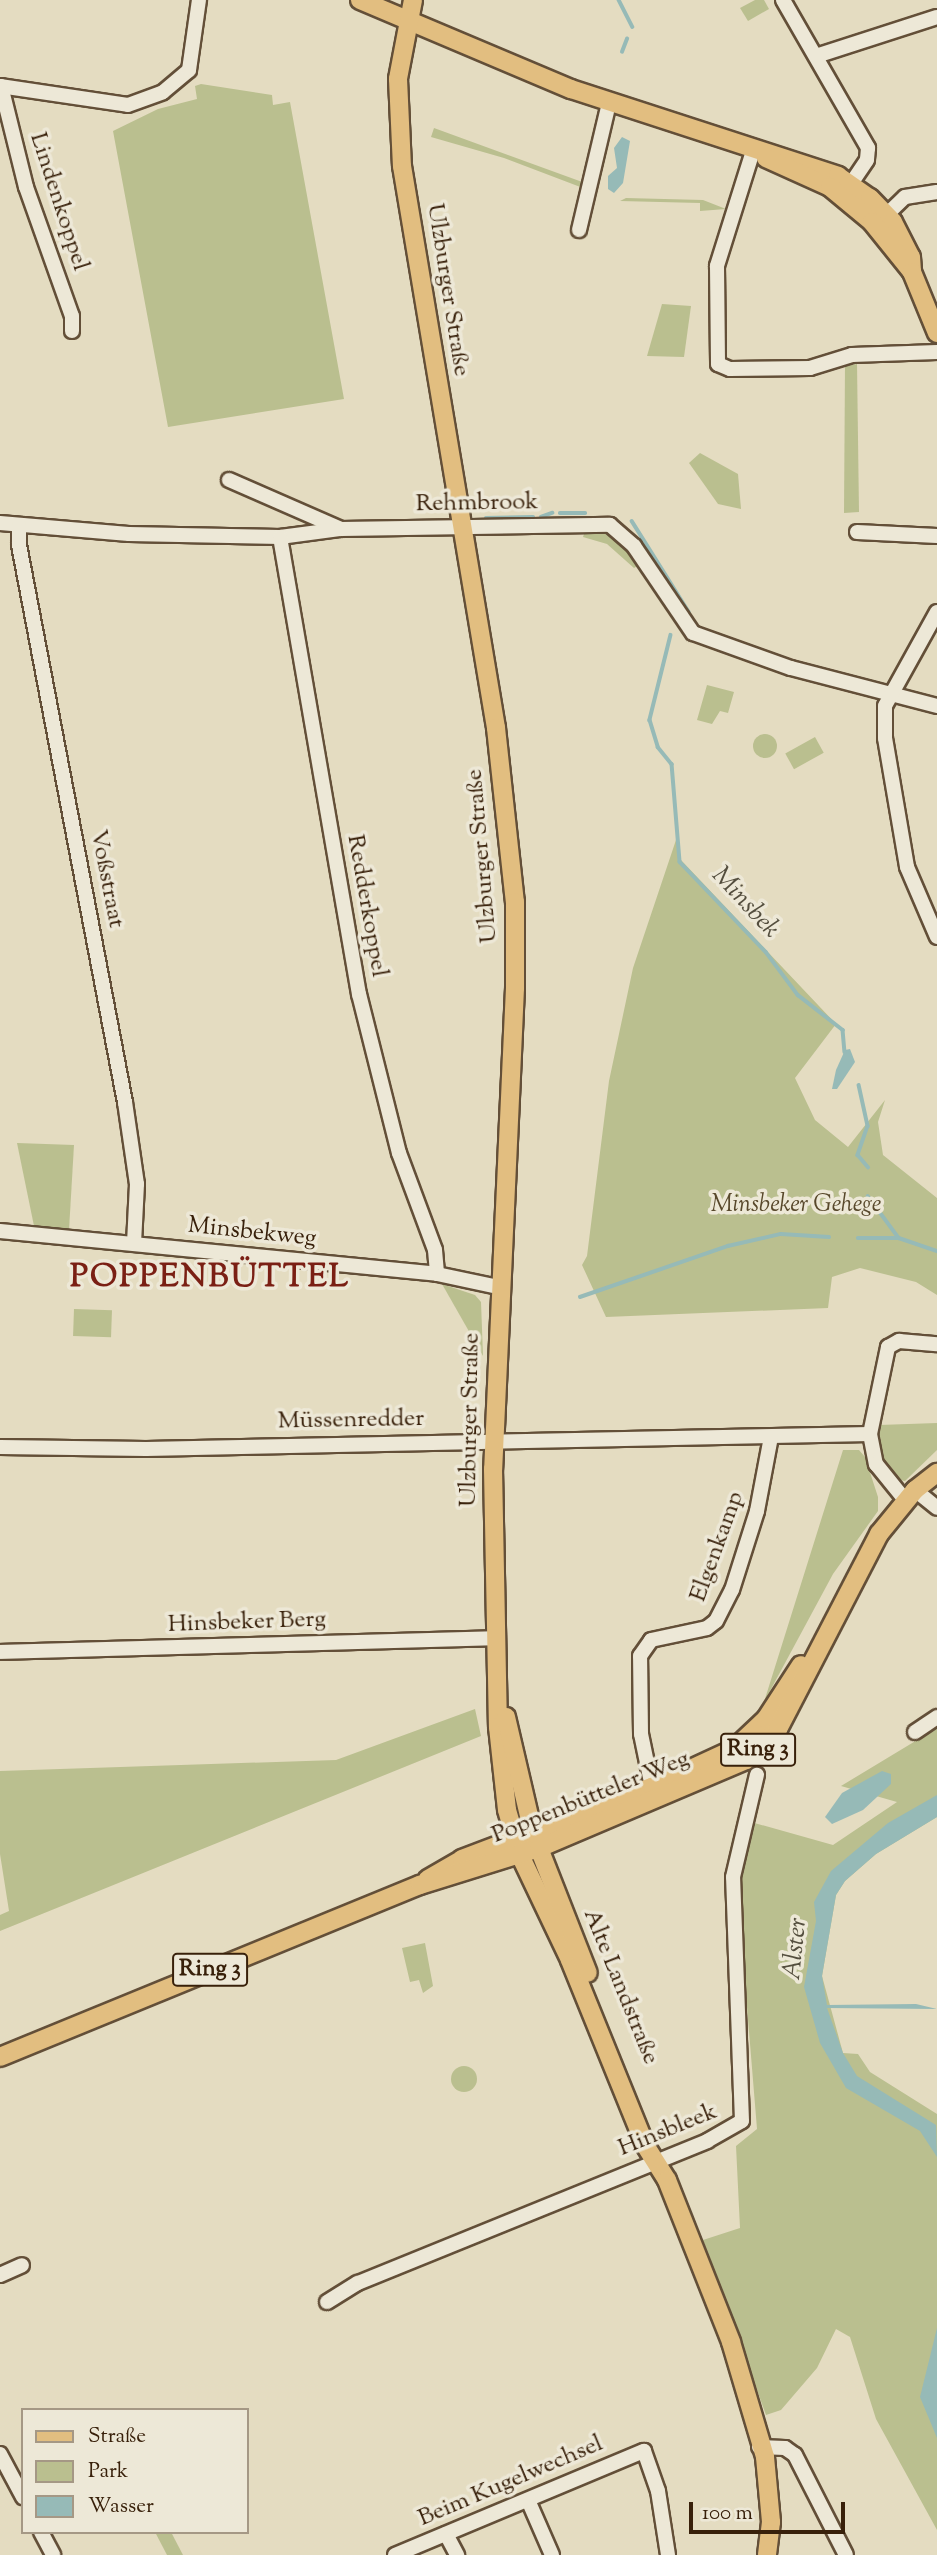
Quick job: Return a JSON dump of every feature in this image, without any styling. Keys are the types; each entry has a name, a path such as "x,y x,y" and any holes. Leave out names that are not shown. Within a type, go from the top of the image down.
{"main road":[{"path":"360,0 407,23 609,103 753,151 848,190 905,242 912,272 937,333"},
{"name":"Ulzburger Straße","path":"414,0 407,23 398,79 402,166 496,728 515,902 515,988 498,1287 493,1441 495,1638 500,1758 517,1847"},
{"name":"Poppenbütteler Weg","path":"0,2057 420,1885 447,1866 517,1847 746,1760 778,1728 880,1534 910,1495 937,1473"},
{"name":"Poppenbütteler Weg","path":"536,1840 734,1749 751,1734 831,1627"},
{"name":"Ulzburger Straße","path":"499,1693 536,1840"},
{"name":"Alte Landstraße","path":"536,1840 656,2142 658,2160 731,2342 760,2448 755,2457 767,2537 767,2555"},
{"name":"Alte Landstraße","path":"517,1847 570,1960 645,2145 658,2160"}],"street":[{"path":"0,86 128,105 163,92 189,70 199,0"},
{"path":"783,0 868,148 867,160 848,190"},
{"path":"816,56 937,17"},
{"name":"Lindenkoppel","path":"0,86 26,187 72,316 72,331"},
{"path":"579,230 609,103"},
{"path":"753,151 717,266 718,364 730,369 810,369 852,355 937,352"},
{"path":"881,220 905,197 937,192"},
{"path":"229,480 341,529"},
{"name":"Rehmbrook","path":"0,523 129,534 280,537 341,529 610,525 634,546 693,632 781,665 937,706"},
{"name":"Voßstraat","path":"19,524 19,545 125,1102 137,1184 134,1244"},
{"path":"857,532 937,536"},
{"name":"Redderkoppel","path":"280,537 361,1003 399,1153 435,1250 437,1274"},
{"path":"937,612 885,706 886,738 904,850 913,883 937,937"},
{"name":"Minsbekweg","path":"0,1231 437,1274 498,1287"},
{"path":"937,1344 899,1341 888,1347 882,1356 870,1434 876,1464 910,1495 937,1508"},
{"name":"Müssenredder","path":"0,1447 146,1449 870,1434"},
{"name":"Elgenkamp","path":"652,1787 640,1719 640,1657 651,1640 707,1628 716,1620 732,1590 757,1511 770,1460 771,1437"},
{"name":"Hinsbeker Berg","path":"0,1652 495,1638"},
{"path":"915,1732 937,1717"},
{"name":"Hinsbleek","path":"327,2302 358,2283 729,2132 744,2118 733,1877 757,1775"},
{"path":"0,2275 22,2265"},
{"path":"760,2448 785,2448 795,2455 846,2555"},
{"name":"Beim Kugelwechsel","path":"395,2555 644,2451 658,2491 668,2555"},
{"path":"0,2454 21,2493"},
{"path":"528,2500 552,2555"},
{"path":"42,2534 53,2555"},
{"path":"446,2534 457,2555"}],"green space":[{"path":"755,0 764,0 769,9 748,21 740,8"},
{"path":"201,84 272,95 273,105 290,102 344,399 168,427 113,131 158,109 197,99 195,86"},
{"path":"434,128 585,183 583,188 504,158 431,137"},
{"path":"626,198 703,200 726,209 700,211 700,203 620,201"},
{"path":"662,304 691,306 684,357 647,356"},
{"path":"857,364 859,512 844,513 845,366"},
{"path":"700,453 738,474 741,509 718,504 689,463"},
{"path":"586,528 617,534 639,565 634,568 607,544 583,537"},
{"path":"707,685 734,692 728,713 720,711 712,724 697,720"},
{"path":"765,734 776,741 777,746 770,757 765,758 754,751 753,746 760,735"},
{"path":"815,737 824,753 794,769 785,753"},
{"name":"Minsbeker Gehege","path":"677,837 681,860 836,1024 795,1078 815,1120 848,1147 885,1100 878,1122 883,1155 937,1198 937,1295 916,1282 860,1268 832,1277 828,1308 606,1317 582,1265 587,1256 609,1081 633,968"},
{"path":"17,1143 74,1145 69,1230 34,1226"},
{"path":"442,1284 475,1295 481,1302 483,1356"},
{"path":"74,1309 112,1310 111,1337 73,1336"},
{"path":"937,1423 937,1450 905,1481 891,1478 880,1449 879,1425"},
{"path":"843,1450 859,1450 865,1457 878,1497 878,1511 833,1574 764,1702"},
{"path":"475,1709 481,1736 0,1931 0,1915 9,1911 0,1854 0,1771 336,1760"},
{"path":"937,1728 937,1817 876,1854 845,1881 836,1895 822,1976 843,2053 858,2054 870,2072 937,2114 937,2530 876,2419 850,2337 836,2329 817,2368 781,2410 766,2415 703,2240 740,2228 736,2146 757,2129 737,1885 751,1822 833,1845 897,1802 841,1786"},
{"path":"425,1943 433,1986 423,1993 419,1980 410,1982 402,1948"},
{"path":"464,2066 473,2070 477,2079 473,2088 464,2092 455,2088 451,2079 455,2070"},
{"path":"156,2534 172,2534 183,2555 167,2555"}],"water":[{"path":"622,137 630,141 623,183 614,193 608,189 608,176 617,168 614,148"},
{"path":"850,1049 855,1062 837,1089 832,1089 836,1070 845,1050"},
{"path":"882,1771 891,1774 891,1784 863,1810 832,1824 825,1817 842,1793"},
{"path":"937,1795 937,1817 876,1854 845,1881 836,1895 822,1976 827,2005 916,2004 937,2009 827,2008 843,2053 857,2076 936,2125 937,2157 920,2131 846,2088 820,2043 804,1987 816,1921 814,1902 831,1871 888,1823"},
{"path":"937,2328 937,2438 920,2397"}],"waterway":[{"path":"619,0 633,27"},
{"path":"622,52 627,39"},
{"path":"541,517 552,513"},
{"path":"560,513 585,513"},
{"path":"486,518 533,517"},
{"path":"632,521 689,612"},
{"name":"Minsbek","path":"671,635 650,720 658,747 672,764 680,862 766,952 798,995 843,1030 845,1052"},
{"name":"Minsbek","path":"859,1085 868,1126 858,1155 868,1167"},
{"name":"Minsbek","path":"868,1196 899,1238 937,1251"},
{"path":"580,1297 728,1246 781,1234 829,1237"},
{"path":"858,1238 898,1238"}],"district":[{"name":"POPPENBÜTTEL","path":"210,1278"}],"water label":[{"name":"Alster","path":"796,1949"}]}
